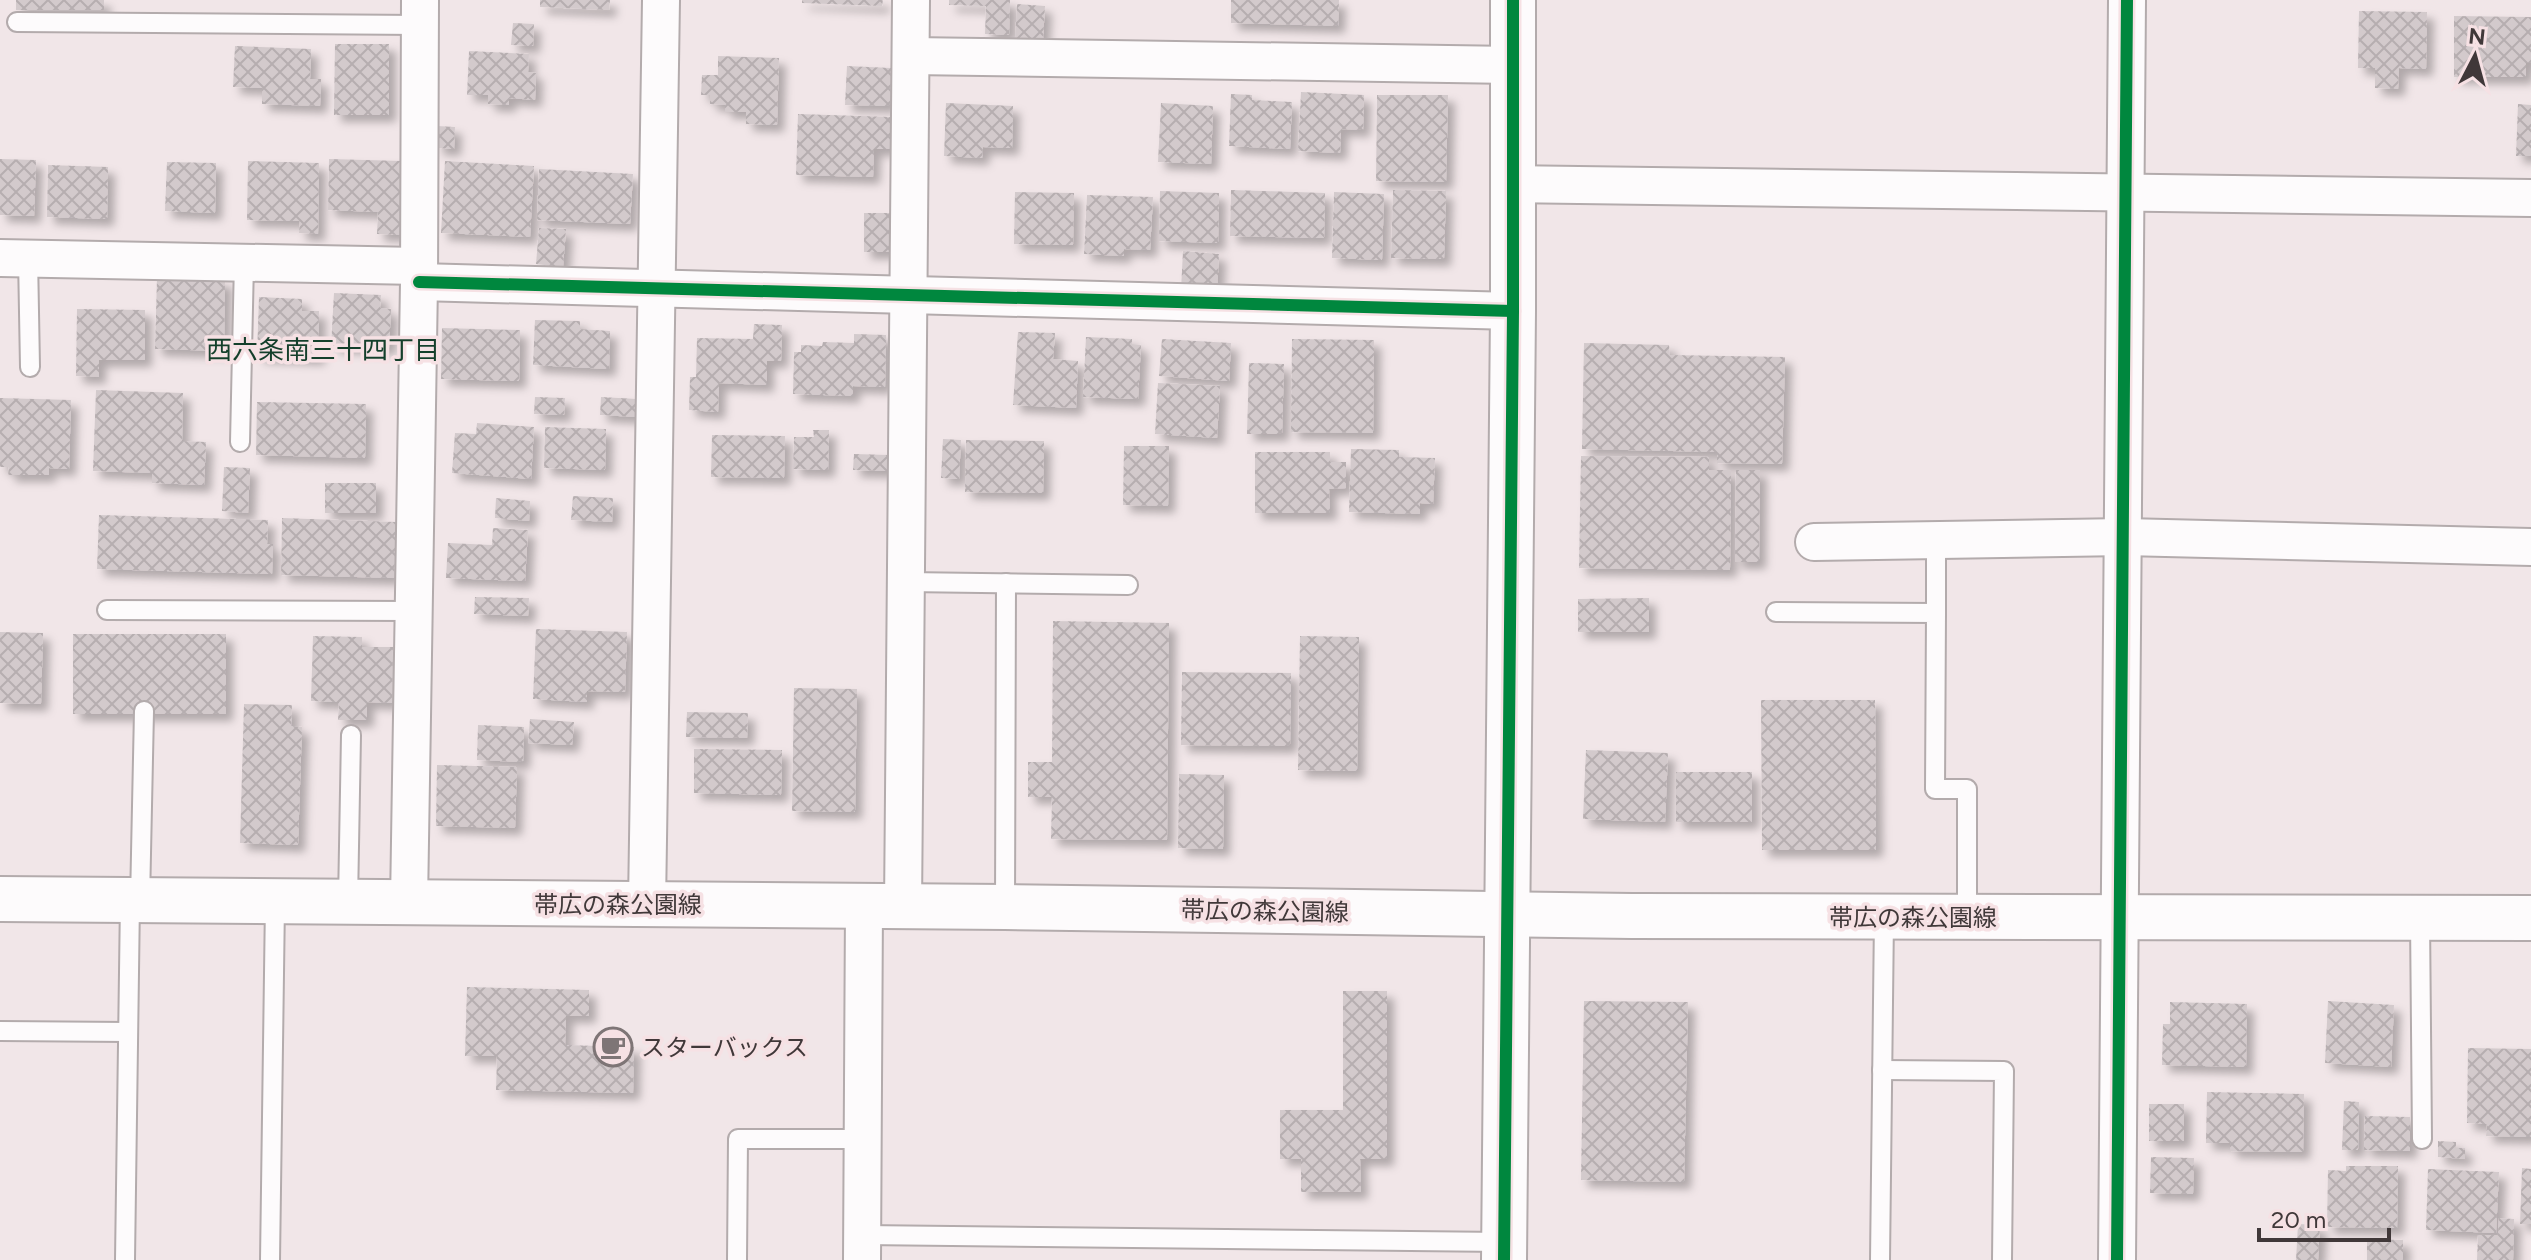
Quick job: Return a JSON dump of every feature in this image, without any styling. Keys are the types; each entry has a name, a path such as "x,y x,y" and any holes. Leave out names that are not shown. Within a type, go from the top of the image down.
{"main road":[{"path":"1504,1251 1513,0"},
{"name":"帯広の森公園線","path":"0,899 1884,917 2531,918"}],"street":[{"path":"647,904 661,0"},
{"path":"862,1247 864,1139 884,906 906,582 911,0"},
{"path":"2117,1260 2127,0"},
{"path":"409,903 420,13"},
{"path":"911,56 1513,65"},
{"path":"1512,184 2531,198"},
{"path":"14,258 244,262 658,290 1513,311"},
{"path":"1814,542 2125,537 2531,547"}],"lane":[{"path":"17,22 420,13"},
{"path":"14,258 30,367"},
{"path":"240,442 244,262"},
{"path":"1936,541 1935,789 1967,789 1967,917"},
{"path":"906,582 1128,585"},
{"path":"1005,907 1006,583"},
{"path":"107,610 414,611"},
{"path":"1776,612 1936,613"},
{"path":"125,1260 128,1032 144,711"},
{"path":"348,902 351,735"},
{"path":"270,1260 275,902"},
{"path":"1880,1260 1884,917"},
{"path":"2420,918 2422,1139"},
{"path":"0,1031 128,1032"},
{"path":"1882,1070 2004,1071 2002,1260"},
{"path":"737,1260 738,1139 864,1139"},
{"path":"862,1247 1504,1251"}],"building":[{"path":"16,0 104,0 104,10 16,10"},
{"path":"540,0 610,0 609,10 540,7"},
{"path":"802,0 883,0 882,6 802,3"},
{"path":"949,0 1010,0 1009,35 985,34 986,6 949,5"},
{"path":"1231,0 1339,0 1338,26 1231,23"},
{"path":"1017,4 1045,6 1043,40 1015,39"},
{"path":"2359,11 2427,12 2426,69 2399,68 2398,89 2375,88 2375,68 2358,68"},
{"path":"2454,16 2531,17 2531,63 2526,63 2526,77 2454,77"},
{"path":"513,23 534,24 533,46 511,45"},
{"path":"335,44 389,44 389,115 334,115"},
{"path":"235,46 311,49 310,79 321,79 320,106 262,104 262,88 233,87"},
{"path":"469,51 529,54 528,72 536,73 535,100 509,98 509,105 488,104 488,95 467,95"},
{"path":"718,56 779,58 777,125 746,124 746,112 725,112 725,105 710,104 710,95 701,95 702,75 718,75"},
{"path":"847,66 891,68 890,106 845,105"},
{"path":"1301,92 1364,95 1363,130 1341,129 1340,153 1298,151"},
{"path":"1231,94 1252,95 1252,100 1292,102 1290,149 1229,146"},
{"path":"1377,95 1448,95 1446,182 1376,181"},
{"path":"946,103 1013,106 1012,148 983,147 982,158 944,156"},
{"path":"1161,103 1213,106 1211,164 1158,162"},
{"path":"2518,104 2531,105 2531,156 2516,156"},
{"path":"798,114 893,117 892,149 874,149 873,177 796,175"},
{"path":"437,126 455,127 454,149 436,148"},
{"path":"0,159 36,160 34,216 0,215"},
{"path":"329,159 403,161 401,235 377,234 378,212 328,210"},
{"path":"248,161 319,163 318,234 299,233 300,221 247,220"},
{"path":"445,161 534,166 530,237 441,233"},
{"path":"167,162 216,163 215,213 165,211"},
{"path":"48,165 108,167 107,219 47,217"},
{"path":"539,169 633,174 630,224 537,220"},
{"path":"1231,190 1325,193 1324,238 1230,236"},
{"path":"1393,190 1446,191 1444,259 1391,258"},
{"path":"1160,191 1219,193 1218,243 1159,241"},
{"path":"1015,192 1074,193 1073,245 1014,244"},
{"path":"1334,192 1384,194 1382,260 1332,258"},
{"path":"1087,195 1153,197 1150,250 1124,249 1124,256 1084,254"},
{"path":"864,213 892,213 891,252 864,252"},
{"path":"539,228 566,229 563,267 536,264"},
{"path":"1183,251 1219,254 1217,292 1181,290"},
{"path":"157,278 225,280 224,351 155,349"},
{"path":"334,293 381,295 380,308 391,309 389,348 331,346"},
{"path":"259,297 302,299 302,311 319,311 318,358 257,356"},
{"path":"77,309 145,310 145,360 99,360 99,377 76,376"},
{"path":"535,320 580,321 580,329 610,331 609,369 533,365"},
{"path":"754,324 782,325 781,361 767,361 767,385 719,383 718,412 689,410 690,377 696,377 697,338 753,339"},
{"path":"442,328 520,330 519,381 441,379"},
{"path":"1018,332 1055,333 1053,359 1078,361 1076,408 1013,405"},
{"path":"854,334 886,335 885,387 853,386 853,396 793,394 794,352 801,352 801,345 854,343"},
{"path":"1086,337 1132,339 1132,344 1141,345 1138,399 1083,397"},
{"path":"1162,339 1231,343 1229,381 1159,376"},
{"path":"1292,339 1374,340 1373,433 1291,432"},
{"path":"1584,343 1669,345 1670,355 1785,357 1782,464 1717,463 1717,452 1582,449"},
{"path":"1249,363 1284,364 1282,434 1247,434"},
{"path":"1158,383 1220,386 1217,438 1155,434"},
{"path":"96,390 183,393 182,441 206,442 204,485 152,483 152,473 93,471"},
{"path":"535,397 565,398 564,415 534,414"},
{"path":"601,397 637,399 637,417 600,415"},
{"path":"0,398 71,400 69,469 49,468 49,475 8,475 9,467 0,467"},
{"path":"257,402 366,404 365,458 256,455"},
{"path":"477,423 534,427 531,479 452,473 455,433 476,434"},
{"path":"545,427 606,429 605,470 544,468"},
{"path":"813,430 829,430 828,470 793,469 794,437 814,437"},
{"path":"712,435 785,436 784,478 711,477"},
{"path":"943,439 961,440 959,479 941,478"},
{"path":"966,440 1044,441 1043,493 965,492"},
{"path":"1124,446 1169,446 1168,506 1123,505"},
{"path":"1351,449 1399,450 1399,457 1435,458 1433,504 1420,503 1420,514 1349,512"},
{"path":"1255,452 1330,452 1330,462 1346,462 1346,488 1329,489 1330,513 1255,513"},
{"path":"854,454 889,455 889,471 853,470"},
{"path":"1581,456 1709,457 1709,470 1731,470 1730,570 1579,568"},
{"path":"224,467 250,468 248,513 222,511"},
{"path":"1736,470 1760,470 1759,562 1735,562"},
{"path":"325,483 376,483 376,513 325,513"},
{"path":"573,496 613,498 612,522 571,520"},
{"path":"496,498 530,501 529,521 495,518"},
{"path":"99,515 268,520 267,544 273,544 272,574 97,569"},
{"path":"282,518 396,522 394,578 281,575"},
{"path":"493,528 528,530 525,581 446,578 448,543 492,545"},
{"path":"475,597 529,598 528,616 474,614"},
{"path":"1649,598 1649,632 1578,632 1578,599"},
{"path":"1053,621 1169,623 1167,840 1051,839 1052,797 1028,797 1028,762 1052,762"},
{"path":"536,629 627,632 625,692 587,691 587,702 533,699"},
{"path":"0,632 43,633 41,704 0,703"},
{"path":"73,634 226,634 226,714 73,714"},
{"path":"313,636 362,637 362,647 393,647 392,703 367,702 367,720 338,720 339,702 311,701"},
{"path":"1300,636 1359,637 1357,771 1298,770"},
{"path":"1182,672 1291,673 1290,746 1181,745"},
{"path":"794,688 857,689 855,812 792,811"},
{"path":"1761,700 1875,700 1876,850 1762,850"},
{"path":"244,704 292,705 291,726 302,727 298,845 240,843"},
{"path":"687,712 748,713 747,738 686,737"},
{"path":"530,719 574,722 572,745 528,743"},
{"path":"478,725 524,727 523,762 477,760"},
{"path":"694,749 782,750 781,795 694,793"},
{"path":"1586,750 1668,753 1665,822 1583,819"},
{"path":"437,765 517,767 515,828 436,826"},
{"path":"1676,772 1752,772 1752,822 1676,822"},
{"path":"1179,774 1224,775 1223,849 1178,848"},
{"path":"467,987 589,990 589,1016 566,1016 565,1045 634,1047 633,1093 496,1090 497,1056 465,1056"},
{"path":"1343,991 1387,991 1387,1159 1360,1159 1361,1192 1301,1192 1301,1159 1280,1159 1280,1110 1343,1110"},
{"path":"1584,1001 1688,1002 1684,1182 1581,1180"},
{"path":"2328,1001 2394,1005 2391,1067 2325,1063"},
{"path":"2170,1002 2247,1004 2246,1067 2162,1065 2163,1024 2170,1024"},
{"path":"2468,1048 2531,1049 2531,1137 2486,1136 2487,1124 2467,1123"},
{"path":"2207,1092 2304,1094 2303,1152 2230,1151 2230,1143 2206,1143"},
{"path":"2344,1101 2359,1102 2358,1150 2342,1150"},
{"path":"2149,1104 2184,1104 2184,1141 2149,1141"},
{"path":"2365,1116 2410,1117 2410,1151 2364,1150"},
{"path":"2438,1141 2456,1142 2456,1148 2465,1148 2465,1159 2438,1157"},
{"path":"2151,1157 2194,1158 2193,1194 2150,1193"},
{"path":"2346,1166 2398,1166 2397,1228 2327,1227 2328,1170 2346,1171"},
{"path":"2522,1168 2531,1169 2531,1224 2520,1224"},
{"path":"2428,1169 2499,1172 2496,1233 2426,1230"},
{"path":"2499,1218 2514,1219 2513,1260 2477,1260 2478,1235 2498,1235"},
{"path":"2298,1224 2320,1225 2318,1260 2296,1260"},
{"path":"2367,1239 2403,1240 2403,1260 2367,1260"}],"cycle path":[{"path":"1504,1260 1513,0"},
{"path":"2117,1260 2127,0"},
{"path":"419,282 1513,311"}],"place":[{"name":"スターバックス","path":"613,1047"}],"district":[{"name":"西六条南三十四丁目","path":"323,350"}]}
